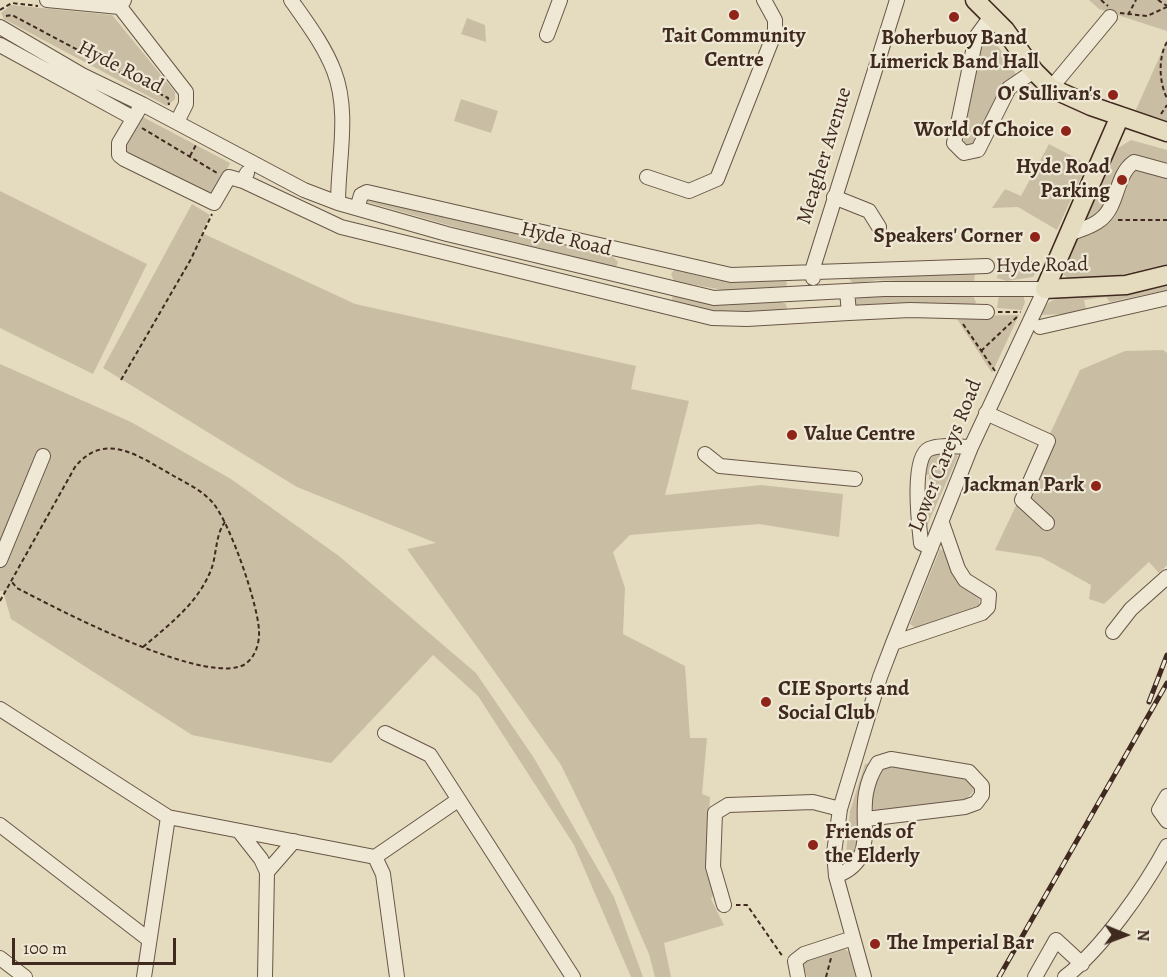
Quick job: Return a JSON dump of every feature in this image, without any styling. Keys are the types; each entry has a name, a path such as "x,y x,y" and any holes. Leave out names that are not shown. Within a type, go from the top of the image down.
{"main road":[{"path":"975,0 992,15 1034,71 1051,88 1091,106 1167,132"},
{"path":"1045,289 1120,116"},
{"name":"Hyde Road","path":"1045,289 1126,285 1167,275"}],"street":[{"path":"291,0 326,53 340,94 342,117 338,203"},
{"path":"547,35 560,0"},
{"path":"647,177 689,191 717,179 775,32 775,20 764,0"},
{"name":"Meagher Avenue","path":"814,292 812,271 897,0"},
{"path":"46,3 122,4 186,92 186,104 177,122"},
{"path":"992,15 976,37 954,142 964,153 978,150 1009,88 1034,71"},
{"path":"1051,88 1110,17"},
{"name":"Hyde Road","path":"2,23 82,75 177,122 252,164 338,203 447,234 714,298 847,291 1045,289"},
{"path":"0,45 132,120"},
{"path":"142,104 119,143 119,155 214,203 226,180 234,177 341,227 712,318 747,319 910,310 987,312"},
{"path":"1069,234 1097,223 1105,216 1130,164 1143,162 1167,171"},
{"path":"243,181 252,164"},
{"path":"359,202 361,195 367,192 731,275 987,266"},
{"path":"834,197 869,211 879,227"},
{"path":"644,302 654,258"},
{"name":"Lower Careys Road","path":"864,977 836,876 834,853 840,809 893,643 971,447 1000,380 1045,289"},
{"path":"847,291 849,313"},
{"path":"796,294 797,316"},
{"path":"1040,327 1167,298"},
{"path":"986,413 1048,441 1022,500 1047,523"},
{"path":"931,548 921,543 920,536 918,481 921,457 927,449 971,447"},
{"path":"705,454 720,466 855,478"},
{"path":"0,560 43,456"},
{"path":"893,643 982,612 988,607 989,595 965,580 958,569 942,523"},
{"path":"1113,632 1131,609 1167,577"},
{"path":"0,709 168,817 375,857 458,800"},
{"path":"386,733 430,755 573,977"},
{"path":"836,876 855,864 864,851 865,795 878,763 891,759 969,772 982,786 982,795 976,803 965,807 866,819"},
{"path":"1167,796 1159,810 1167,821"},
{"path":"724,905 712,867 715,813 728,804 813,802 840,809"},
{"path":"144,977 168,817"},
{"path":"0,825 148,939"},
{"path":"239,831 261,859 267,872 265,977"},
{"path":"267,872 294,841"},
{"path":"1065,977 1082,964 1163,862 1167,846"},
{"path":"375,857 382,868 398,977"},
{"path":"798,977 795,961 804,954 853,938"},
{"path":"1035,977 1056,940 1082,964"},
{"path":"0,958 25,977"}],"path":[{"path":"1101,0 1114,12 1147,16 1167,6 1158,0"},
{"path":"1128,15 1136,0"},
{"path":"0,10 12,3 46,3"},
{"path":"2,23 0,17 12,15 168,98 169,108"},
{"path":"1167,42 1163,48 1161,67 1162,88 1167,98"},
{"path":"1161,67 1167,67"},
{"path":"159,102 169,108"},
{"path":"169,108 176,102"},
{"path":"132,120 226,180"},
{"path":"190,156 197,142"},
{"path":"121,380 190,259 214,210 214,203"},
{"path":"1112,222 1133,218 1167,220"},
{"path":"987,266 997,262 1041,262 1053,267"},
{"path":"955,311 1000,380"},
{"path":"981,351 1021,313"},
{"path":"0,601 11,581 75,467 82,458 94,451 120,449 135,454 199,490 213,502 225,522 257,617 259,631 256,650 242,666 224,669 143,647 31,596 13,586 11,581"},
{"path":"143,647 184,611 202,587 211,569 220,532 225,522"},
{"path":"724,905 747,905 782,957 795,961"},
{"path":"826,977 835,944"}],"shaded area":[{"path":"1089,0 1167,0 1167,31 1099,9"},
{"path":"11,5 112,15 175,92 175,99 167,106 4,19 1,13"},
{"path":"467,18 485,25 486,42 461,34"},
{"path":"989,32 1016,74 1003,88 978,144 971,147 964,142 963,125 978,44"},
{"path":"1167,40 1167,124 1134,114"},
{"path":"461,99 498,111 491,133 454,121"},
{"path":"141,116 230,163 222,180 211,194 197,191 127,152 124,144"},
{"path":"1131,140 1167,150 1167,264 1116,276 1067,278 1061,271 1115,150"},
{"path":"1049,144 1087,164 1057,230 1018,207 992,208 1005,189 1021,196"},
{"path":"0,191 147,264 93,374 0,328"},
{"path":"368,199 612,256 618,262 616,267 462,229 367,202"},
{"path":"192,204 210,215 202,233 355,304 636,366 631,389 689,401 665,495 761,485 843,494 839,537 759,524 630,535 613,552 625,588 623,634 685,666 690,738 707,738 702,794 710,797 707,857 715,892 711,899 724,925 664,943 671,977 655,977 649,954 614,874 561,765 407,549 436,543 297,487 103,368"},
{"path":"1005,264 1041,264 1033,277 1007,281 997,278 998,268"},
{"path":"674,270 721,281 784,280 787,282 786,289 728,291 674,281 671,274"},
{"path":"967,272 975,274 974,282 969,284 877,280 854,284 848,278 853,275"},
{"path":"1167,281 1167,290 1110,302 1106,297 1084,300 1087,313 1040,315 1048,303 1061,296"},
{"path":"999,294 1023,295 1025,302 1022,310 997,308"},
{"path":"676,295 719,303 781,302 786,304 788,313 721,316 673,304 672,297"},
{"path":"858,295 973,296 976,302 973,307 859,307 852,304 851,298"},
{"path":"1019,315 992,373 955,316"},
{"name":"Jackman Park","path":"1163,350 1167,353 1167,565 1159,573 1149,562 1104,604 1089,599 1091,585 1041,557 995,550 1080,370 1125,351"},
{"path":"0,364 131,422 231,479 339,556 476,673 534,758 614,897 643,977 631,977 574,845 478,696 433,655 331,763 192,735 11,619 3,591 0,591"},
{"path":"952,452 958,456 927,526 920,522 920,517 929,511 929,474 921,478 927,453"},
{"path":"940,549 946,552 963,588 980,596 979,606 917,629 910,624"},
{"path":"870,763 862,831 852,856 845,865 850,811 865,764"},
{"path":"890,765 966,779 972,782 974,791 966,799 873,812 871,796 878,769"},
{"path":"843,948 849,952 856,977 807,977 803,965 807,960"}],"railway":[{"path":"1149,702 1167,655"},
{"path":"999,977 1167,683"}],"place":[{"name":"Tait Community Centre","path":"734,15"},
{"name":"Boherbuoy Band Limerick Band Hall","path":"954,17"},
{"name":"O' Sullivan's","path":"1113,95"},
{"name":"World of Choice","path":"1066,131"},
{"name":"Hyde Road Parking","path":"1122,180"},
{"name":"Speakers' Corner","path":"1035,237"},
{"name":"Value Centre","path":"792,435"},
{"name":"Jackman Park","path":"1096,486"},
{"name":"CIE Sports and Social Club","path":"766,702"},
{"name":"Friends of the Elderly","path":"813,845"},
{"name":"The Imperial Bar","path":"875,944"}]}
